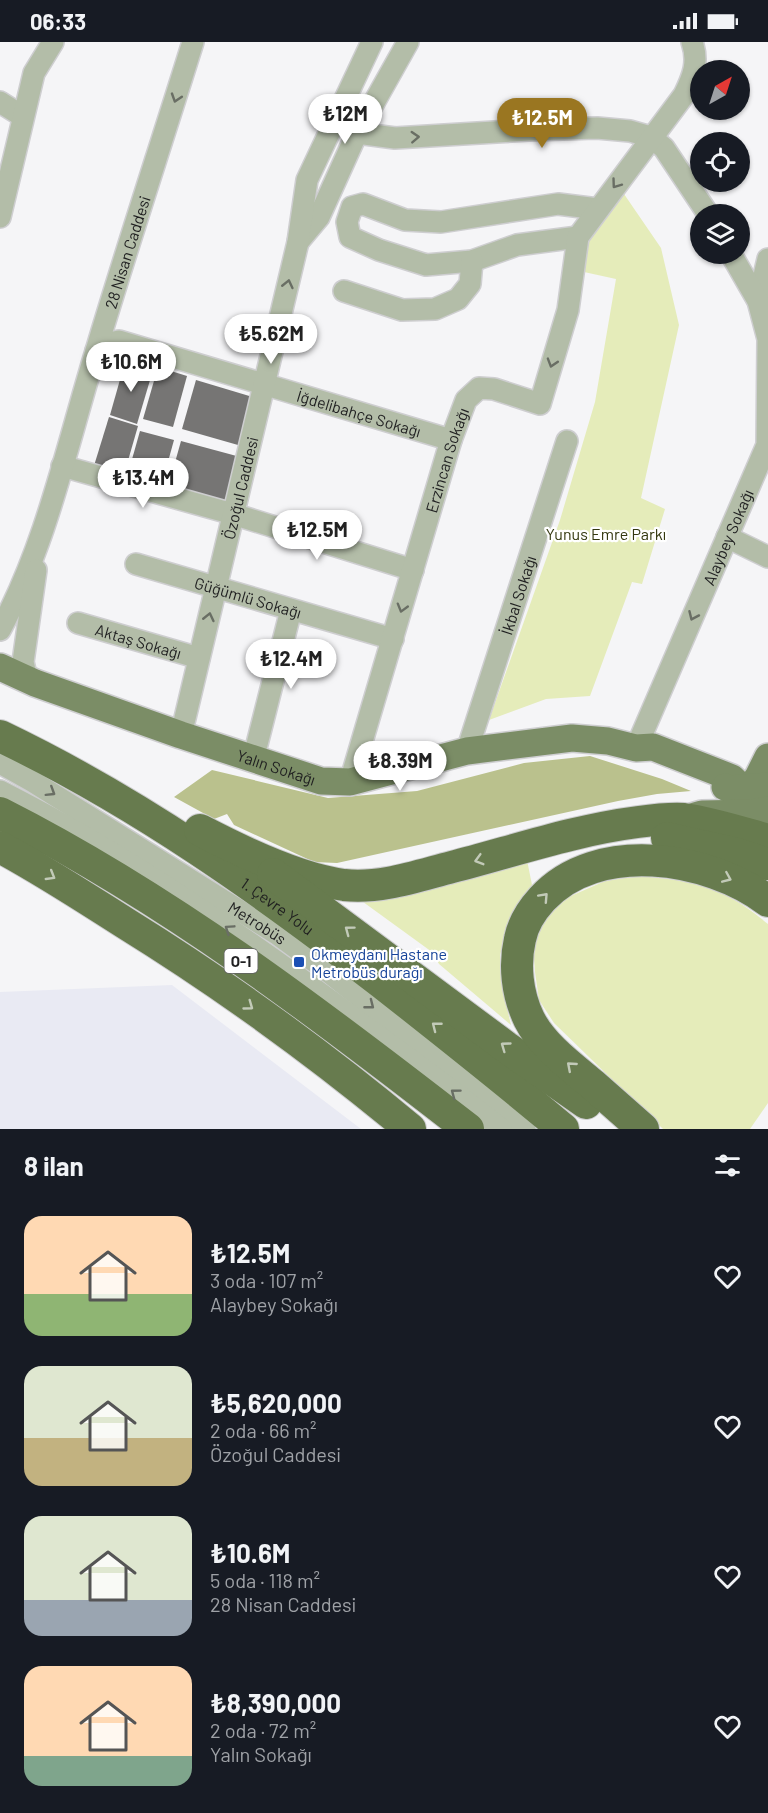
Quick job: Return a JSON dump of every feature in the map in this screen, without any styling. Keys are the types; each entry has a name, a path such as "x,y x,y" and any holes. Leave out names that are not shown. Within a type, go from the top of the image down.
{"highway":[{"name":"1. Çevre Yolu","path":"0,736 58,764 131,806 213,859 307,925 563,1129"},
{"path":"131,806 189,825 237,850 293,888 506,1047 630,1126"},
{"name":"O-1","path":"0,813 140,893 202,934 270,981 468,1129"},
{"path":"237,850 325,881 354,885 395,882 615,825 682,819 722,826 768,840"},
{"path":"536,844 624,837 670,838 738,854 768,864"},
{"path":"0,847 96,904 231,992 323,1059 410,1129"},
{"path":"630,1126 542,1039 529,1019 517,979 517,951 522,929 535,907 550,890 573,875 598,865 634,860 669,863 721,874 753,890 768,901"}],"main road":[{"name":"Yalın Sokağı","path":"0,667 181,735 321,781 350,782 467,751 572,738 608,741 636,748 652,760 729,789 753,786"},
{"path":"753,786 768,757"},
{"path":"682,819 702,814 751,813 768,810"}],"street":[{"path":"2,207 34,73 52,42"},
{"name":"28 Nisan Caddesi","path":"0,630 14,604 40,539 193,42"},
{"name":"Özoğul Caddesi","path":"181,735 298,242 307,180 372,42"},
{"path":"298,242 319,217 357,133 408,42"},
{"name":"Erzincan Sokağı","path":"350,782 451,440 466,400 479,388 494,388 540,404 568,310 578,237 684,95 694,74 695,51 692,42"},
{"path":"0,102 22,116"},
{"path":"357,133 395,138 597,128 630,130 651,137 664,148 701,204"},
{"path":"578,237 517,245 472,261 426,265 369,246 350,237 347,222 352,207 363,204 405,220 441,222 558,204 598,209"},
{"path":"758,301 768,260"},
{"path":"344,291 402,310 435,309 458,299 470,284 472,261"},
{"name":"Alaybey Sokağı","path":"636,748 767,445 768,339 758,301 737,264"},
{"name":"İğdelibahçe Sokağı","path":"96,351 119,341 451,440"},
{"name":"İkbal Sokağı","path":"467,751 567,441"},
{"path":"62,466 233,514 413,570"},
{"path":"727,537 768,557"},
{"path":"35,682 26,675 23,662 40,539"},
{"name":"Güğümlü Sokağı","path":"136,564 393,639"},
{"path":"253,760 291,610"},
{"name":"Aktaş Sokağı","path":"78,623 199,658"},
{"name":"Metrobüs","path":"0,763 277,934 525,1129"},
{"name":"Metrobüs","path":"0,791 106,850 274,959 501,1129"}],"shaded area":[{"path":"172,985 361,1129 0,1129 0,992"}],"green space":[{"name":"Yunus Emre Parkı","path":"624,194 661,248 679,325 641,498 665,509 642,584 632,582 590,696 546,699 489,720 560,520 595,402 616,279 584,272 589,237"},
{"path":"590,756 662,779 691,791 618,801 337,863 314,862 234,825 227,814 214,819 174,797 212,770 328,798 417,791 524,763"},
{"path":"526,855 532,885 512,913 500,955 503,991 511,1025 439,964 432,952 359,899"},
{"path":"639,876 693,883 722,893 752,911 768,924 768,1103 750,1129 663,1129 554,1023 539,1000 533,944 543,916 564,899 605,881"}],"building":[{"path":"125,362 153,370 137,424 110,415"},
{"path":"158,367 187,376 173,427 143,419"},
{"path":"196,380 259,399 245,447 182,429"},
{"path":"109,417 138,426 123,478 93,469"},
{"path":"140,431 174,440 161,487 127,477"},
{"path":"181,441 244,458 230,509 167,491"}],"place":[{"name":"Okmeydanı Hastane Metrobüs durağı","path":"299,962"}]}
